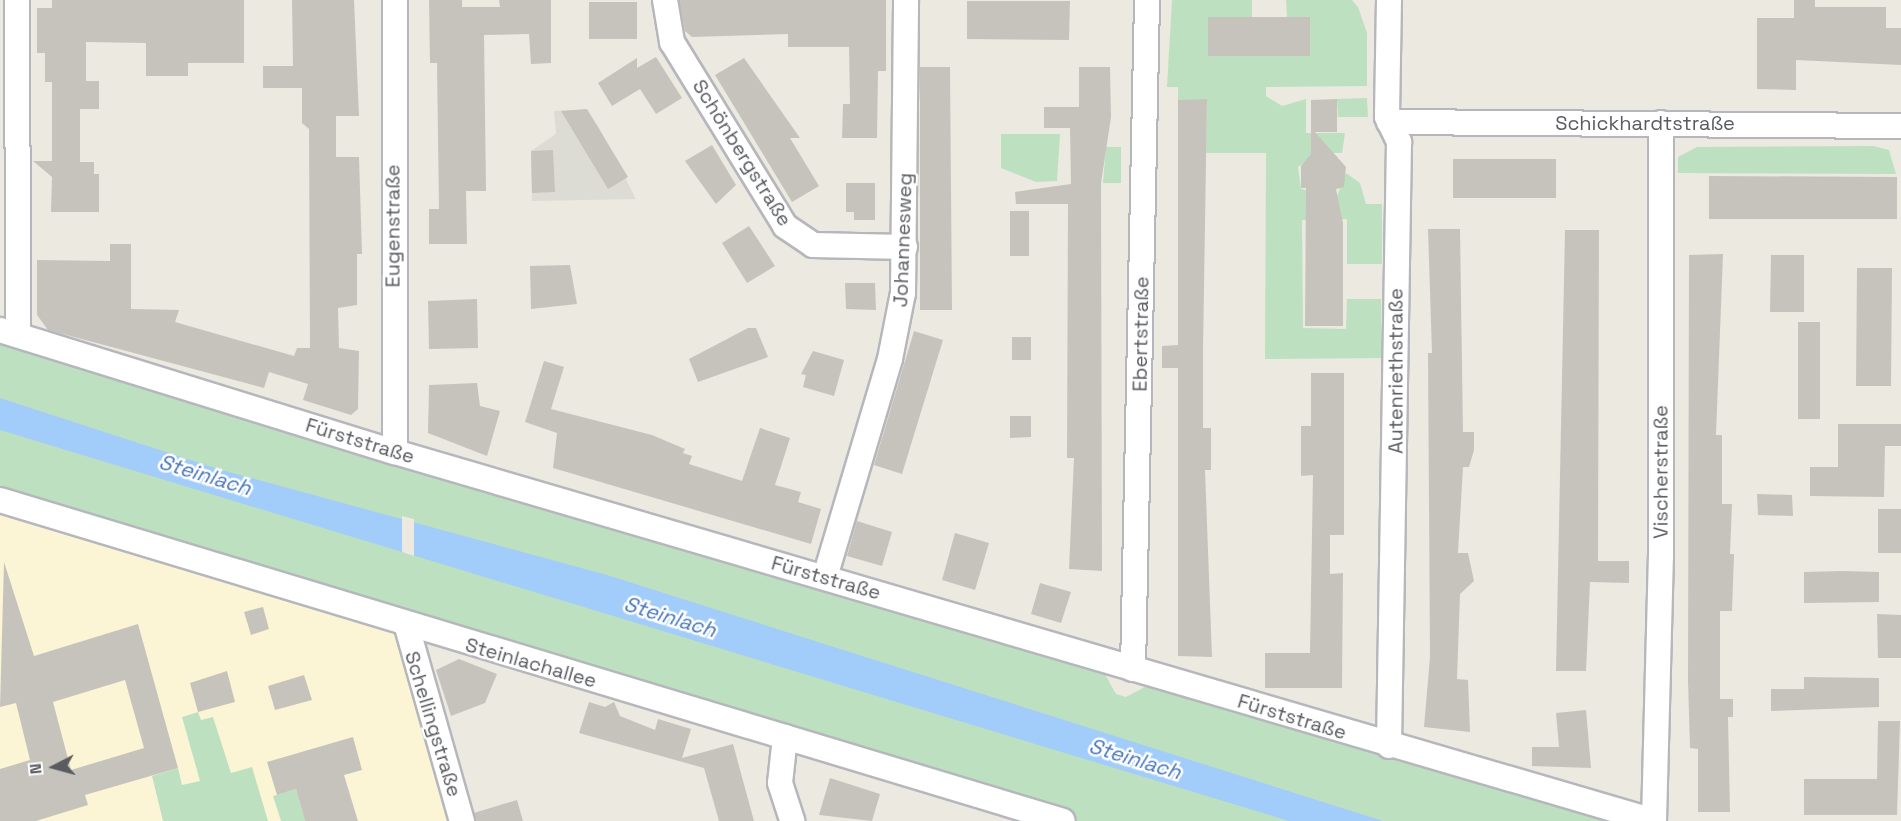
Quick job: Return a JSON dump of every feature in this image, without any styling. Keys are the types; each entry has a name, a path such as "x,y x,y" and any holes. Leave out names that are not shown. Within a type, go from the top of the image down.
{"street":[{"path":"9,332 17,0"},
{"name":"Eugenstraße","path":"395,0 395,453"},
{"name":"Schönbergstraße","path":"665,0 672,42 785,226 813,245 905,247"},
{"name":"Johannesweg","path":"825,577 895,338 905,247 906,0"},
{"name":"Ebertstraße","path":"1133,669 1147,0"},
{"name":"Autenriethstraße","path":"1389,0 1389,122 1399,142 1389,746"},
{"name":"Schickhardtstraße","path":"1389,122 1901,126"},
{"name":"Vischerstraße","path":"1654,821 1661,556 1661,123"},
{"name":"Fürststraße","path":"9,332 395,453 825,577 1389,746 1654,821"},
{"name":"Steinlachallee","path":"0,500 407,627 785,736 1063,821"},
{"name":"Schellingstraße","path":"407,627 462,821"},
{"path":"785,736 780,783 792,821"}],"shaded area":[{"path":"575,110 597,124 636,199 532,201 531,151 556,134 554,111"},
{"path":"0,505 399,630 454,821 0,821"}],"green space":[{"path":"1172,0 1252,0 1252,17 1208,18 1208,56 1310,56 1310,18 1287,18 1286,0 1352,0 1358,7 1367,33 1367,86 1266,87 1266,96 1282,106 1306,99 1306,133 1345,133 1342,153 1319,153 1298,167 1301,189 1337,196 1346,173 1360,183 1366,204 1382,204 1382,264 1347,264 1347,219 1302,220 1303,328 1346,329 1347,299 1381,299 1382,358 1265,359 1266,153 1206,153 1207,100 1178,100 1178,87 1167,87"},
{"path":"1367,98 1368,117 1338,117 1337,99"},
{"path":"1001,134 1060,134 1057,181 1036,182 1001,168"},
{"path":"1873,146 1889,150 1896,174 1678,173 1678,157 1697,147"},
{"path":"1106,147 1121,147 1121,183 1103,183"},
{"path":"0,330 1096,658 1116,694 1126,697 1162,678 1654,821 1063,821 0,500"},
{"path":"198,712 201,720 213,717 231,773 252,767 268,821 163,821 152,776 178,768 182,785 200,781 182,717"},
{"path":"296,789 305,821 281,821 273,796"}],"water":[{"name":"Steinlach","path":"0,398 218,469 607,575 1383,821 1289,821 0,430"}],"pier":[{"path":"402,516 414,519 414,556 402,552"}],"building":[{"path":"52,0 244,0 244,63 188,63 188,76 146,76 146,43 86,42 86,81 99,81 99,109 80,109 80,162 94,162 94,174 99,174 99,212 51,212 52,177 33,161 52,161 52,82 45,82 45,53 37,53 37,8 52,8"},
{"path":"292,0 354,0 359,116 336,116 336,157 359,157 362,254 357,254 357,305 338,308 339,348 359,351 358,409 351,415 303,400 308,384 269,372 264,388 48,330 37,315 37,260 110,261 110,244 131,244 131,309 179,310 175,322 294,356 297,348 310,348 309,129 302,123 302,88 263,88 263,66 293,66"},
{"path":"429,0 462,0 462,7 500,7 499,0 551,0 551,63 531,64 529,34 484,35 486,191 466,191 467,244 429,244 429,209 439,209 437,63 430,63"},
{"path":"679,0 886,0 886,71 878,71 877,138 842,138 843,104 850,104 849,47 788,47 788,34 692,37 685,31"},
{"path":"1794,0 1815,0 1815,7 1886,7 1886,28 1901,28 1901,65 1796,60 1796,90 1757,89 1757,18 1794,18"},
{"path":"967,1 1070,1 1069,40 967,39"},
{"path":"589,2 637,2 637,39 589,39"},
{"path":"1208,17 1310,17 1310,56 1208,56"},
{"path":"656,57 682,98 656,114 640,89 612,106 598,83 637,58 637,68"},
{"path":"744,58 800,138 790,138 819,186 792,202 715,75"},
{"path":"920,67 950,67 952,310 920,310"},
{"path":"1079,67 1110,67 1111,117 1101,183 1102,571 1069,569 1074,458 1067,458 1068,204 1016,204 1015,192 1071,184 1070,128 1044,128 1044,107 1079,107"},
{"path":"1207,99 1203,428 1211,428 1211,470 1205,470 1212,657 1178,656 1178,368 1162,368 1162,346 1178,345 1178,100"},
{"path":"1337,99 1337,132 1315,132 1346,167 1344,187 1336,189 1343,223 1343,326 1305,326 1306,188 1301,188 1301,166 1311,154 1311,100"},
{"path":"587,109 628,177 608,189 561,111"},
{"path":"712,145 736,185 716,204 685,161"},
{"path":"553,150 555,192 532,193 531,151"},
{"path":"1453,159 1556,159 1556,198 1453,198"},
{"path":"1709,176 1897,177 1897,219 1709,219"},
{"path":"846,183 875,183 875,220 854,220 854,212 846,212"},
{"path":"1010,211 1029,211 1029,256 1010,256"},
{"path":"749,226 775,266 747,283 722,243"},
{"path":"1428,229 1460,229 1463,432 1474,432 1474,450 1469,467 1463,467 1458,553 1468,553 1474,581 1460,594 1457,679 1468,680 1470,732 1424,727 1430,657 1428,353 1432,353"},
{"path":"1565,230 1599,230 1598,561 1629,561 1629,583 1590,582 1586,671 1556,671"},
{"path":"1723,254 1716,435 1722,435 1722,504 1732,504 1730,554 1734,554 1732,611 1720,611 1720,699 1733,699 1733,717 1728,717 1730,812 1698,812 1698,749 1690,748 1688,680 1689,255"},
{"path":"1771,255 1804,255 1804,312 1770,312"},
{"path":"570,265 577,304 531,309 530,266"},
{"path":"1857,268 1892,268 1891,386 1856,386"},
{"path":"845,283 875,283 876,310 846,309"},
{"path":"477,299 478,348 429,349 428,301"},
{"path":"1798,322 1820,322 1820,419 1798,419"},
{"path":"748,328 756,328 768,357 698,382 689,359"},
{"path":"914,331 943,340 902,474 874,465"},
{"path":"1012,337 1031,337 1031,360 1012,360"},
{"path":"813,351 844,360 834,396 803,387 806,375 801,374"},
{"path":"544,361 564,367 551,409 652,435 685,449 683,453 692,456 689,464 742,481 760,428 790,438 775,485 801,492 798,502 821,509 811,544 553,468 557,433 525,422"},
{"path":"1311,373 1344,373 1344,535 1330,535 1330,574 1343,573 1342,688 1265,688 1265,653 1310,653 1313,475 1301,476 1301,426 1311,426"},
{"path":"477,383 480,406 500,411 487,456 428,433 429,385"},
{"path":"1010,416 1031,416 1031,437 1010,438"},
{"path":"1838,424 1901,424 1901,446 1885,446 1884,497 1810,496 1810,467 1838,467"},
{"path":"1757,494 1792,495 1793,516 1758,515"},
{"path":"1878,509 1901,509 1901,553 1878,553"},
{"path":"857,521 892,532 882,566 847,556"},
{"path":"955,533 989,543 975,590 942,580"},
{"path":"4,562 34,656 138,624 178,768 85,795 88,805 36,821 0,821 0,769 30,760 16,703 0,707","holes":["125,680 144,748 71,770 53,702"]},
{"path":"1804,572 1879,572 1879,602 1804,603"},
{"path":"1040,583 1071,592 1061,623 1031,614"},
{"path":"263,607 269,629 251,635 244,612"},
{"path":"1877,614 1901,615 1901,658 1878,658"},
{"path":"459,659 497,674 485,703 451,716 436,670"},
{"path":"227,671 235,702 198,712 190,683"},
{"path":"304,675 312,700 275,710 268,686"},
{"path":"1804,677 1879,678 1879,707 1771,711 1771,689 1804,689"},
{"path":"589,702 605,707 614,702 620,716 655,730 658,719 691,729 682,758 733,744 754,821 719,821 704,768 579,733"},
{"path":"1586,710 1591,768 1532,766 1532,747 1559,747 1556,713"},
{"path":"1878,721 1900,721 1897,815 1804,815 1804,779 1877,779"},
{"path":"353,737 362,770 344,775 358,821 305,821 296,789 277,795 267,762"},
{"path":"830,778 880,794 872,821 819,815"},
{"path":"517,800 523,821 476,821 474,813"}]}
